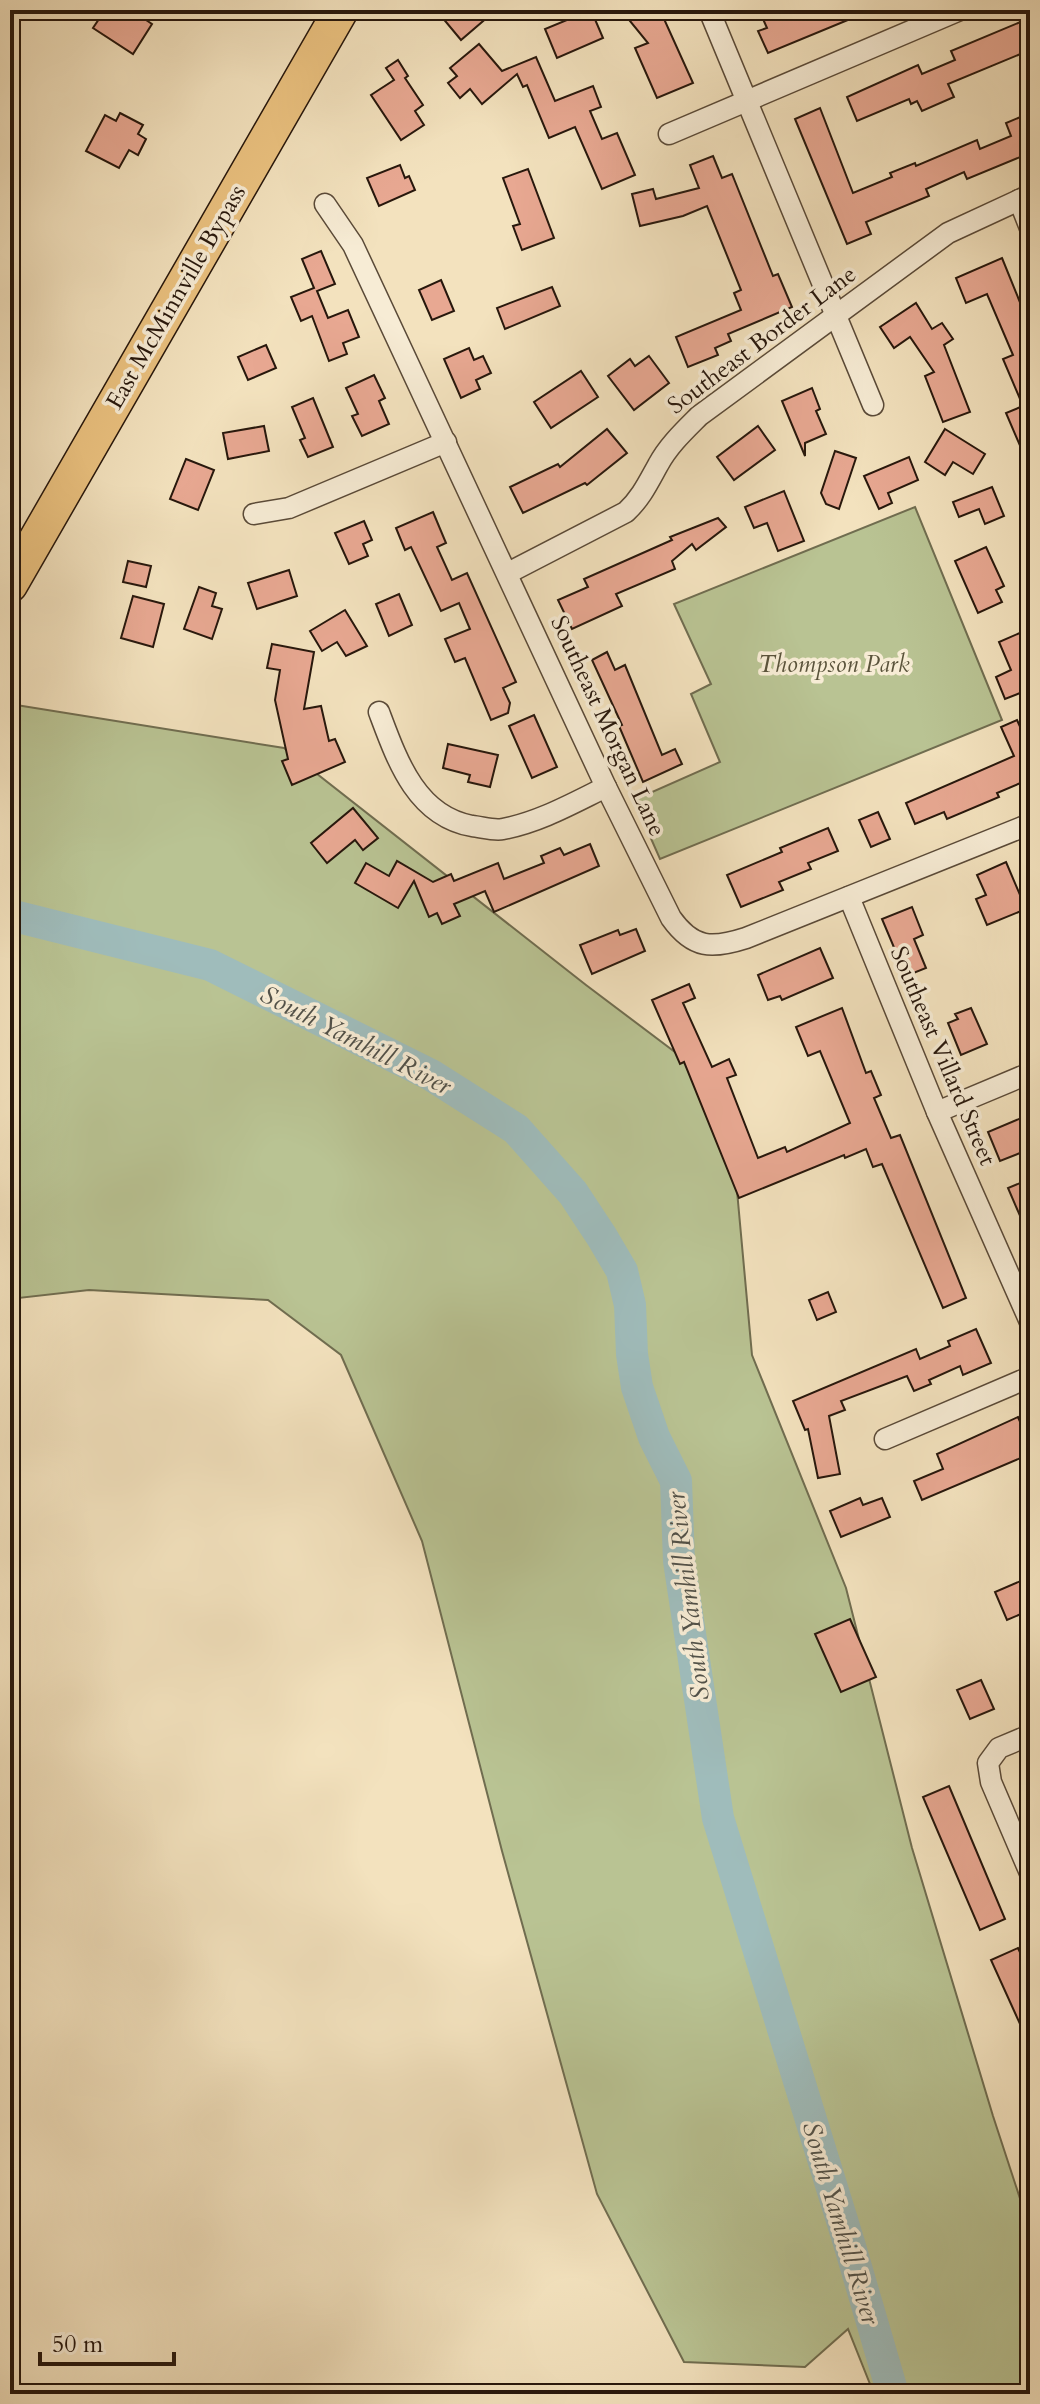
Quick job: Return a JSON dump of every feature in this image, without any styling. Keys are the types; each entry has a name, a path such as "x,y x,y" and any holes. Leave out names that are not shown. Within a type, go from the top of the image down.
{"highway":[{"name":"East McMinnville Bypass","path":"10,585 341,10"}],"street":[{"path":"709,10 873,405"},
{"path":"669,134 960,10"},
{"path":"1024,198 1030,228"},
{"name":"Southeast Border Lane","path":"508,573 626,512 648,486 676,439 699,416 948,233 1024,198"},
{"name":"Southeast Morgan Lane","path":"325,204 353,245 606,787 671,918 684,936 703,944 727,944 1030,824"},
{"path":"254,514 289,508 446,442"},
{"path":"379,712 397,760 411,786 436,811 461,824 500,830 547,816 606,787"},
{"name":"Southeast Villard Street","path":"849,897 937,1112 1030,1322"},
{"path":"937,1112 1030,1073"},
{"path":"885,1439 1030,1377"},
{"path":"1030,1735 999,1748 988,1763 991,1782 1030,1873"}],"green space":[{"name":"Thompson Park","path":"915,507 1002,720 660,859 634,800 720,762 691,694 711,684 674,604"},
{"path":"10,704 284,748 728,1092 752,1355 846,1588 912,1848 1030,2229 1030,2394 874,2394 848,2329 805,2367 684,2362 597,2194 502,1851 422,1541 341,1355 268,1300 89,1290 10,1299"}],"building":[{"path":"105,10 131,10 152,24 133,54 93,28"},
{"path":"436,10 496,10 461,40"},
{"path":"591,10 603,38 557,58 545,29"},
{"path":"621,10 660,10 693,83 657,98 635,48 648,43"},
{"path":"759,10 872,10 768,53 758,31 767,28"},
{"path":"1030,18 1030,50 948,84 954,97 922,111 917,101 911,104 909,99 857,121 847,97 918,65 922,74 955,60 951,51"},
{"path":"479,44 502,71 536,57 555,101 593,86 601,107 590,111 602,139 617,133 635,175 602,189 575,127 549,138 527,85 523,87 517,74 482,104 470,89 460,98 448,83 457,76 450,68"},
{"path":"398,60 408,76 405,78 423,105 415,111 424,125 401,140 371,95 394,80 386,68"},
{"path":"820,108 853,193 892,177 890,173 915,163 916,166 977,140 980,149 1011,136 1006,123 1030,113 1030,153 967,179 964,172 926,189 929,196 866,222 871,234 847,244 795,119"},
{"path":"120,113 143,125 138,134 146,139 138,155 129,150 119,168 86,151 105,115 116,121"},
{"path":"713,156 722,178 732,174 773,276 778,274 792,307 728,334 731,341 715,348 718,355 688,367 676,337 741,310 734,293 741,290 707,206 683,216 640,226 632,194 653,189 656,199 699,188 690,165"},
{"path":"400,165 405,178 409,176 415,190 379,206 367,178"},
{"path":"528,169 554,238 522,250 513,226 520,224 503,178"},
{"path":"321,251 335,284 317,291 328,318 348,310 359,337 343,343 347,354 329,361 312,316 301,321 291,297 314,288 302,259"},
{"path":"1002,258 1030,327 1030,469 1006,413 1023,406 1003,359 1013,355 987,294 966,303 956,278"},
{"path":"441,280 454,311 432,320 419,290"},
{"path":"552,287 560,306 505,329 497,308"},
{"path":"916,303 932,329 942,323 953,339 944,345 970,412 943,422 925,376 934,372 910,337 894,348 880,327"},
{"path":"266,345 276,368 248,380 238,357"},
{"path":"469,348 474,360 483,356 491,373 476,380 480,389 461,398 444,359"},
{"path":"649,356 669,383 634,410 608,376 630,359 635,366"},
{"path":"581,371 598,397 551,428 534,402"},
{"path":"374,375 385,398 379,401 389,424 362,436 352,416 358,414 346,388"},
{"path":"812,388 820,409 816,411 826,434 805,443 805,456 782,401"},
{"path":"313,398 333,447 308,457 300,440 305,438 292,407"},
{"path":"264,426 269,451 228,459 223,433"},
{"path":"758,426 775,450 734,480 717,457"},
{"path":"607,429 627,453 587,485 585,483 523,513 510,487 558,464 560,467"},
{"path":"945,429 985,454 973,474 953,462 945,475 925,462"},
{"path":"835,451 856,458 839,509 826,504 821,493"},
{"path":"909,457 918,480 888,493 892,503 879,509 864,476"},
{"path":"186,459 214,470 198,510 170,499"},
{"path":"992,487 1004,516 985,524 979,509 959,517 953,502"},
{"path":"784,491 804,541 778,551 767,523 754,528 745,507"},
{"path":"433,512 446,543 437,547 452,580 467,573 516,682 503,688 510,703 508,713 491,720 465,658 455,662 445,639 470,629 459,603 441,611 411,547 405,550 396,528"},
{"path":"718,518 726,527 696,550 692,544 672,561 675,569 616,594 622,606 572,629 558,600 588,587 584,579 672,540 670,537"},
{"path":"364,521 372,540 363,544 368,556 349,564 335,533"},
{"path":"986,547 1004,586 996,590 1002,602 978,613 955,561"},
{"path":"128,561 151,566 146,587 123,582"},
{"path":"289,570 297,596 257,609 248,583"},
{"path":"199,587 216,593 212,606 222,609 212,639 184,629"},
{"path":"399,594 412,625 389,636 376,604"},
{"path":"133,596 164,604 153,647 121,638"},
{"path":"345,610 367,646 346,656 337,642 322,651 310,631"},
{"path":"1022,632 1030,651 1030,689 1005,699 996,677 1011,670 999,642"},
{"path":"272,644 314,652 304,709 321,706 329,741 335,739 345,762 292,785 282,761 288,759 275,700 280,670 267,668"},
{"path":"607,652 615,670 625,665 662,755 675,749 682,764 643,782 619,726 622,725 592,660"},
{"path":"534,715 557,767 532,778 509,726"},
{"path":"1017,720 1022,731 1030,728 1030,779 997,793 999,797 947,819 944,812 915,824 906,803 1014,756 1001,727"},
{"path":"448,744 498,755 490,787 468,782 470,775 443,768"},
{"path":"353,808 378,838 363,850 355,840 327,863 311,843"},
{"path":"878,812 890,839 871,847 859,820"},
{"path":"828,828 838,851 808,863 811,869 779,882 783,890 741,907 727,875"},
{"path":"590,844 599,866 494,912 485,891 454,904 460,916 442,924 437,913 429,917 414,881 398,908 355,883 366,863 389,876 397,861 433,882 451,874 454,881 498,863 504,879 544,863 541,856 560,848 564,855"},
{"path":"1006,862 1026,909 987,925 976,899 986,895 977,875"},
{"path":"912,907 923,935 914,939 926,968 906,976 882,919"},
{"path":"636,929 645,951 592,974 580,945 618,930 620,935"},
{"path":"820,948 833,978 782,1000 780,996 768,1000 758,975"},
{"path":"689,984 695,998 683,1003 712,1067 729,1059 736,1075 727,1078 758,1158 785,1147 787,1152 850,1123 820,1051 808,1056 796,1027 842,1008 866,1073 871,1071 881,1095 874,1098 891,1138 900,1135 966,1298 943,1308 882,1164 873,1167 866,1149 739,1198 684,1062 680,1064 652,1000"},
{"path":"971,1008 987,1044 961,1055 948,1023 958,1019 955,1014"},
{"path":"1026,1116 1030,1127 1030,1149 1000,1161 988,1132"},
{"path":"1030,1179 1030,1239 1008,1188"},
{"path":"828,1292 836,1312 817,1320 809,1300"},
{"path":"976,1329 991,1363 963,1375 960,1366 929,1380 931,1384 914,1391 907,1376 841,1401 845,1410 829,1416 840,1474 818,1478 808,1429 805,1430 793,1401 916,1349 920,1359 950,1346 948,1341"},
{"path":"1018,1417 1030,1445 1030,1454 922,1500 914,1481 943,1469 937,1454"},
{"path":"860,1498 863,1505 882,1498 890,1517 841,1537 830,1511"},
{"path":"1030,1577 1030,1610 1007,1620 995,1592"},
{"path":"850,1619 876,1677 841,1692 815,1634"},
{"path":"981,1680 994,1709 970,1719 957,1690"},
{"path":"949,1786 1005,1919 980,1930 923,1797"},
{"path":"1018,1948 1030,1974 1030,2046 991,1960"}],"waterway":[{"name":"South Yamhill River","path":"10,915 210,965 431,1075 516,1129 573,1193 602,1237 622,1271 630,1305 637,1387 654,1437 676,1481 679,1561 718,1818 893,2394"}]}
